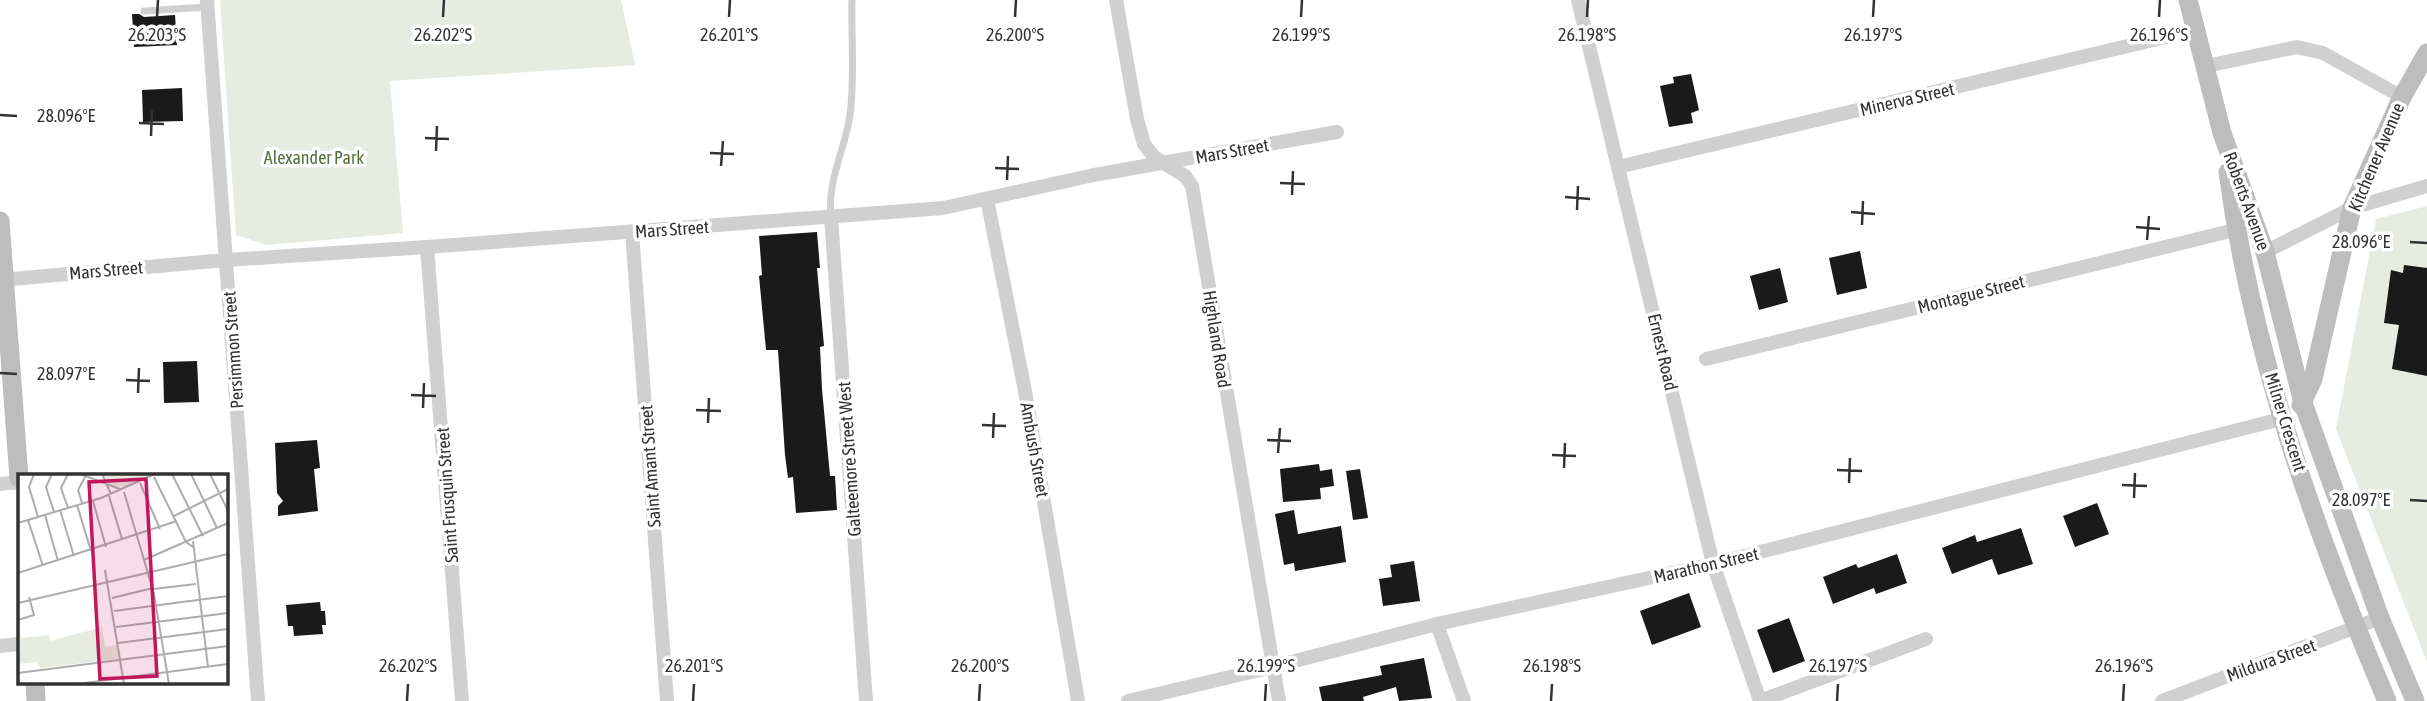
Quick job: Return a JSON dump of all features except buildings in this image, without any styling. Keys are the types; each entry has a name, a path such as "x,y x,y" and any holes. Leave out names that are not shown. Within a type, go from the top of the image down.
{"main road":[{"name":"Roberts Avenue","path":"2188,0 2222,133 2266,252 2303,403"},
{"name":"Kitchener Avenue","path":"2303,403 2313,379 2352,208 2402,97 2427,53"},
{"name":"Milner Crescent","path":"2222,133 2235,230 2281,419 2356,628 2387,701"},
{"path":"0,222 2,279 18,474"},
{"name":"Milner Crescent","path":"2303,403 2380,618 2415,701"},
{"path":"2281,419 2303,403"}],"street":[{"name":"Highland Road","path":"1116,0 1141,136 1147,150 1185,176 1192,186 1279,701"},
{"name":"Ernest Road","path":"1578,0 1713,564 1760,701"},
{"name":"Persimmon Street","path":"207,4 258,701"},
{"name":"Minerva Street","path":"1618,167 2195,30"},
{"path":"2206,66 2287,47 2304,48 2323,53 2402,97"},
{"name":"Mars Street","path":"2,279 943,208 1027,189 1337,132"},
{"path":"2266,252 2352,208 2427,186"},
{"name":"Ambush Street","path":"987,200 1027,404 1078,701"},
{"name":"Galteemore Street West","path":"831,216 866,701"},
{"name":"Montague Street","path":"1706,359 2235,230"},
{"name":"Saint Amant Street","path":"632,232 667,701"},
{"name":"Saint Frusquin Street","path":"427,247 462,701"},
{"name":"Marathon Street","path":"1128,701 1437,624 1713,564 2281,419"},
{"path":"0,484 18,480"},
{"name":"Mildura Street","path":"2162,701 2380,618"},
{"path":"1437,624 1464,701"},
{"path":"1760,701 1926,639"},
{"path":"0,646 18,644"}],"lane":[{"path":"831,216 829,199 832,180 849,117 852,0"},
{"path":"144,11 207,4"}],"green space":[{"name":"Alexander Park","path":"220,0 621,0 635,65 390,81 403,233 267,245 236,235"},
{"path":"2427,206 2427,662 2336,429 2376,219"}]}
